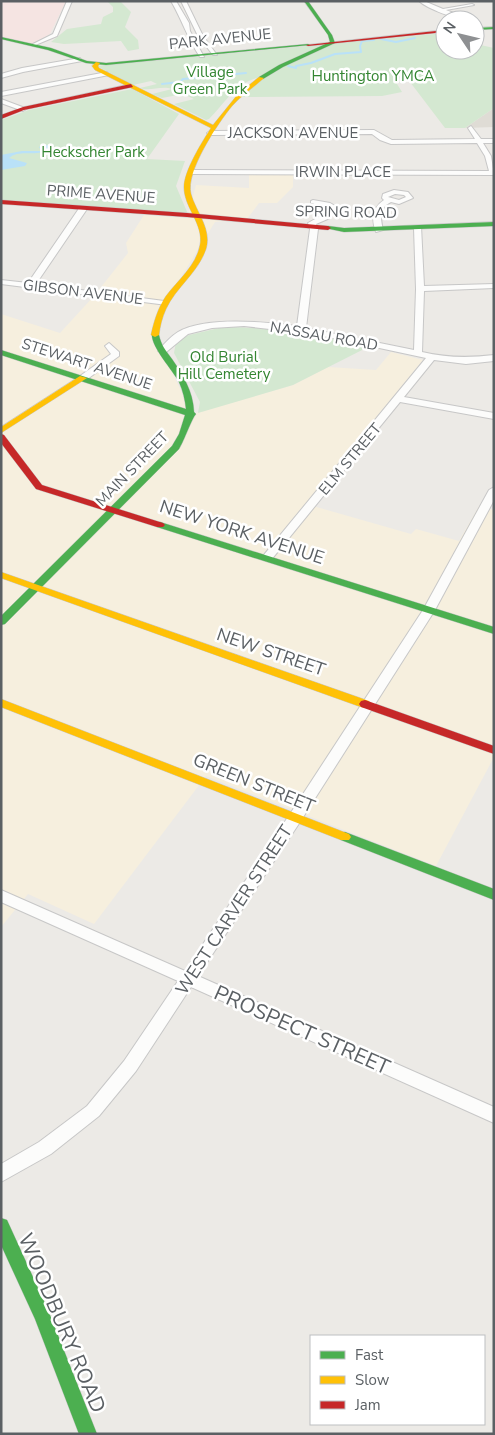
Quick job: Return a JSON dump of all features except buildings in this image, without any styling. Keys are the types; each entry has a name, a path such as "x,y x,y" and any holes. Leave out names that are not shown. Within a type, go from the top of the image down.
{"main road":[{"path":"192,414 190,401 184,386 155,336 156,321 164,302 195,263 203,247 204,237 186,188 187,180 211,130 235,98 270,70 333,42 306,1"},
{"name":"PARK AVENUE","path":"1,38 36,45 100,69 215,54 435,32"},
{"path":"100,69 211,130"},
{"path":"1,117 23,108 131,86"},
{"name":"PRIME AVENUE","path":"1,202 198,217"},
{"name":"SPRING ROAD","path":"198,217 314,229 379,230 494,224"},
{"name":"STEWART AVENUE","path":"1,352 192,414"},
{"path":"1,431 83,378"},
{"name":"MAIN STREET","path":"1,622 176,447 187,432 192,414"},
{"name":"NEW YORK AVENUE","path":"1,437 39,487 494,631"},
{"name":"NEW STREET","path":"1,575 494,750"},
{"name":"GREEN STREET","path":"1,703 494,895"},
{"name":"WOODBURY ROAD","path":"1,1226 42,1316 88,1434"}],"street":[{"path":"36,45 54,35 70,1"},
{"path":"173,1 187,31 202,56"},
{"path":"183,1 202,40 215,54"},
{"path":"421,1 438,10 465,8 472,5"},
{"path":"179,12 189,11"},
{"path":"186,26 195,26"},
{"path":"193,40 202,40"},
{"path":"1,76 22,70 80,60"},
{"path":"1,94 100,69"},
{"path":"1,101 23,108"},
{"path":"471,128 480,142 494,173"},
{"name":"JACKSON AVENUE","path":"211,130 374,132 382,139 391,142 494,141"},
{"name":"IRWIN PLACE","path":"192,172 494,173"},
{"path":"379,230 376,219 377,209 390,200"},
{"path":"301,330 314,229 312,223 327,216 333,206 313,202"},
{"path":"31,285 84,208"},
{"path":"418,228 420,289 418,354"},
{"name":"GIBSON AVENUE","path":"1,282 164,302"},
{"path":"420,289 494,286"},
{"name":"NASSAU ROAD","path":"162,351 169,347 176,336 206,326 252,324 301,330 432,358 466,361 494,358"},
{"path":"83,378 116,354 108,346"},
{"name":"ELM STREET","path":"267,558 432,358"},
{"path":"400,399 494,416"},
{"name":"WEST CARVER STREET","path":"1,1174 45,1148 93,1111 130,1066 295,818 366,705 429,610 494,490"},
{"name":"PROSPECT STREET","path":"1,896 494,1115"}],"shaded area":[{"path":"1,1 66,1 50,34 34,44 1,37"},
{"path":"494,108 494,127 465,128"},
{"path":"249,173 293,173 293,187 277,203 259,203 247,219 215,222 165,303 155,336 192,414 293,385 328,367 376,370 391,352 423,360 306,504 411,534 416,529 459,541 479,506 494,510 494,757 436,866 206,776 94,924 28,894 1,927 1,314 60,333 94,296 128,253 126,243 144,215 187,218 196,185 249,188"}],"green space":[{"path":"107,1 120,1 131,12 125,27 138,40 139,49 128,51 121,41 64,44 51,42 67,29 101,24 103,17 113,12 113,7"},
{"path":"435,34 435,60 485,60 485,46 494,48 494,108 465,128 445,128 407,78 394,79 402,92 382,96 241,97 264,77 255,78 233,92 206,120 174,104 194,99 183,94 162,98 152,94 172,89 140,88 157,84 151,81 133,85 97,66"},
{"name":"Heckscher Park","path":"132,89 179,114 147,159 185,161 176,186 188,214 1,200 1,120 29,110"},
{"name":"Old Burial Hill Cemetery","path":"223,327 279,330 370,346 293,385 198,413 200,402 174,353 176,342 185,336"}],"water":[{"path":"47,145 53,148 42,153 19,154 9,158 27,163 25,166 1,170 1,155 22,151 45,151 47,149 39,148 40,146"}],"waterway":[{"path":"381,39 396,42 415,38"},
{"path":"288,66 296,68 296,66 311,63 335,54 361,52 360,46 362,41 374,40"},
{"path":"162,84 180,82 183,79 246,73"}],"traffic: fast":[{"path":"261,78 281,66 333,43 330,35 306,1"},
{"path":"485,28 494,28"},
{"path":"1,38 49,49 86,62 106,64 308,45"},
{"path":"328,228 344,230 494,224"},
{"path":"1,622 176,447 183,434 188,423 190,402 182,382 158,345 155,335"},
{"path":"1,352 192,414"},
{"path":"160,525 494,631"},
{"path":"345,837 494,895"},
{"path":"1,1226 42,1316 88,1434"}],"traffic: slow":[{"path":"98,63 95,66 97,69 213,127"},
{"path":"155,335 162,308 192,270 203,247 203,232 189,196 187,182 208,137 222,115 240,95 261,78"},
{"path":"1,431 83,378"},
{"path":"1,575 365,704"},
{"path":"1,703 345,837"}],"traffic: jam":[{"path":"308,45 435,32"},
{"path":"1,117 23,109 131,86"},
{"path":"1,202 187,215 328,228"},
{"path":"1,437 39,487 160,525"},
{"path":"365,704 494,750"}],"park label":[{"name":"Huntington YMCA","path":"373,76"},
{"name":"Village Green Park","path":"210,80"}]}
